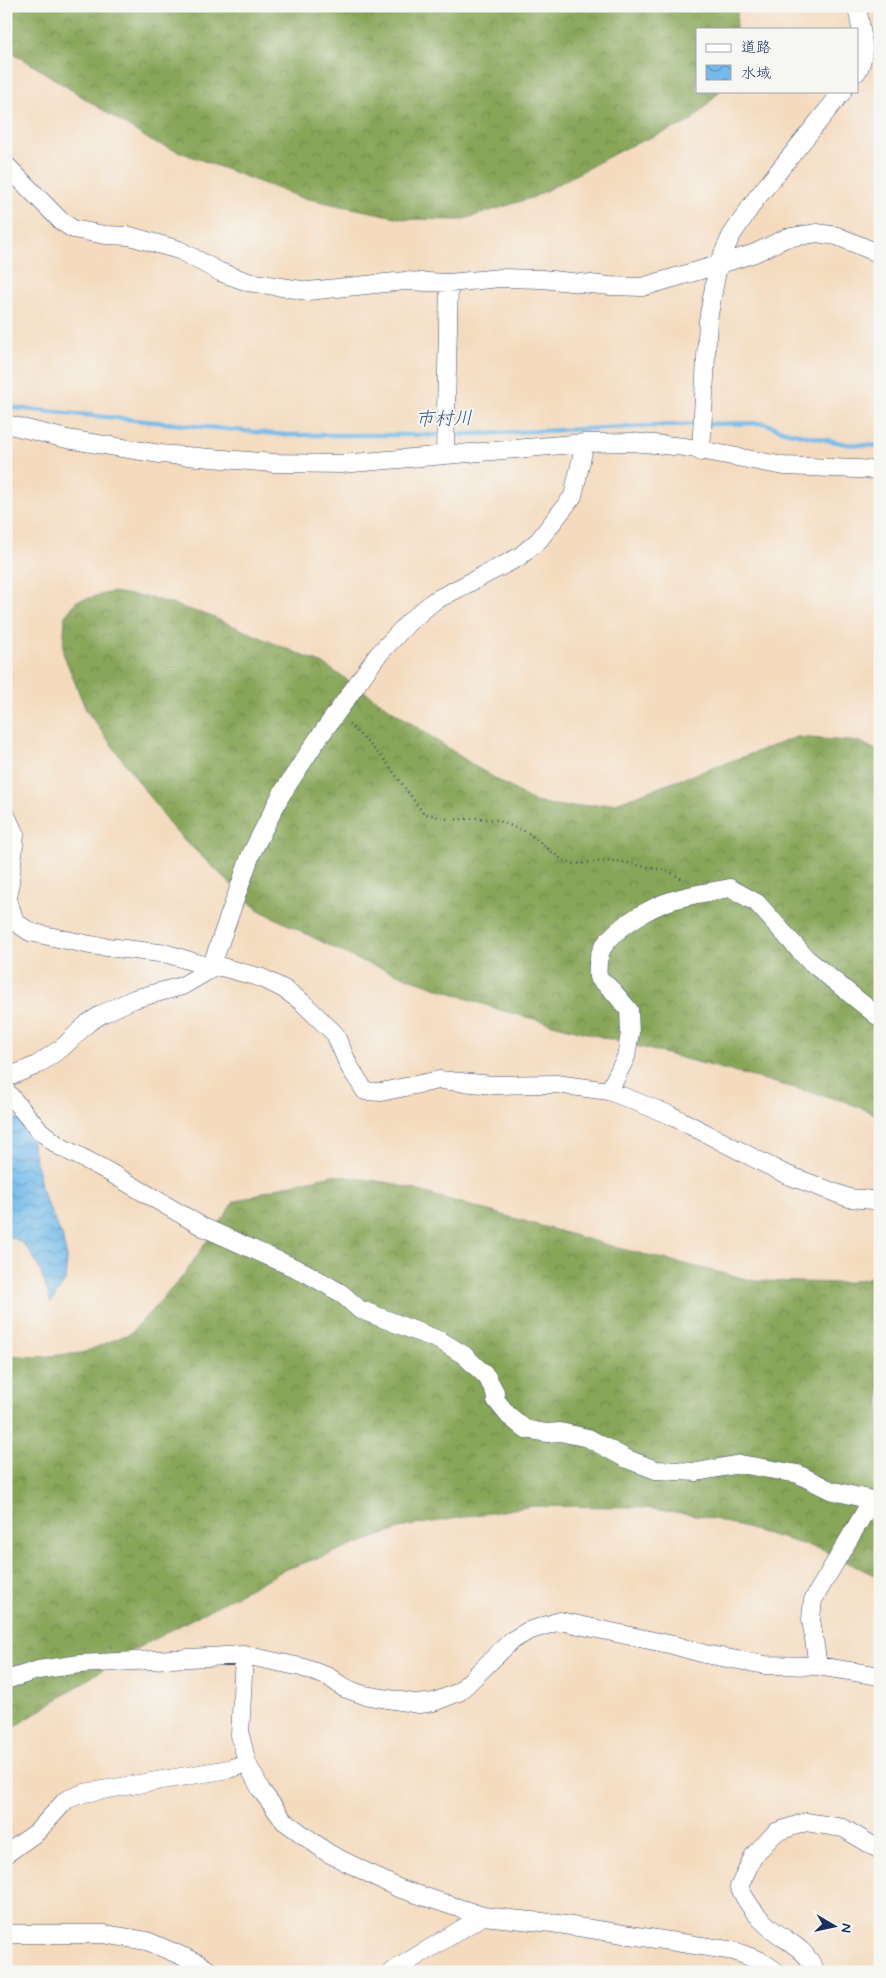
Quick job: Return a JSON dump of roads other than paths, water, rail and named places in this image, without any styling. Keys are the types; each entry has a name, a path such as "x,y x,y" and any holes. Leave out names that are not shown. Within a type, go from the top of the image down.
{"street":[{"path":"857,6 864,52 862,66 858,71"},
{"path":"700,452 708,320 718,265 731,236 756,198 842,92"},
{"path":"6,165 61,221 73,229 105,235 130,236 178,250 220,272 248,282 308,291 405,281 449,283 500,278 542,279 610,286 642,287 755,253 786,238 817,233 837,236 880,254"},
{"path":"445,454 449,283"},
{"path":"6,424 67,439 160,454 274,463 341,464 585,443 632,442 685,447 700,452 784,466 880,470"},
{"path":"213,968 214,959 251,854 281,794 315,743 378,656 409,622 434,601 519,557 539,540 573,496 585,443"},
{"path":"6,815 14,835 8,900 15,922 30,932 90,945 168,954 213,968 222,967 262,978 302,1002 334,1034 349,1066 365,1090 381,1092 439,1080 494,1085 556,1084 609,1091 670,1115 785,1174 849,1198 880,1199"},
{"path":"609,1091 626,1057 630,1033 629,1010 598,977 597,966 602,949 611,937 637,917 672,900 730,888 757,903 807,959 880,1018"},
{"path":"6,1078 37,1065 64,1047 88,1023 102,1014 134,999 182,986 213,968"},
{"path":"6,1091 39,1130 59,1146 102,1168 203,1227 306,1273 341,1292 360,1309 441,1341 464,1355 487,1377 495,1392 496,1400 508,1416 525,1429 547,1433 560,1432 588,1438 627,1460 656,1470 697,1472 740,1464 798,1474 830,1490 876,1501 813,1600 811,1619 818,1666"},
{"path":"6,1680 38,1670 80,1664 244,1655 301,1667 329,1677 344,1688 364,1695 419,1704 434,1702 459,1692 511,1641 528,1631 560,1621 673,1645 705,1654 756,1663 818,1666 880,1676"},
{"path":"244,1655 240,1736 247,1763 261,1790 284,1821 328,1853 398,1888 482,1916 552,1923 734,1951 761,1961 777,1972"},
{"path":"6,1854 37,1832 66,1800 84,1793 229,1769 247,1763"},
{"path":"816,1972 801,1949 767,1925 746,1900 739,1887 754,1855 776,1832 806,1822 843,1828 880,1850"},
{"path":"391,1972 482,1916"},
{"path":"6,1934 104,1934 147,1940 196,1962 210,1972"}],"water":[{"path":"11,1117 22,1121 29,1130 43,1195 62,1236 67,1258 65,1281 51,1303 41,1273 30,1252 15,1239 6,1237 6,1118"}],"waterway":[{"name":"市村川","path":"6,407 286,435 442,435"},
{"name":"市村川","path":"707,424 764,423 784,431 846,444 880,446"},
{"name":"市村川","path":"450,435 699,424"}]}
